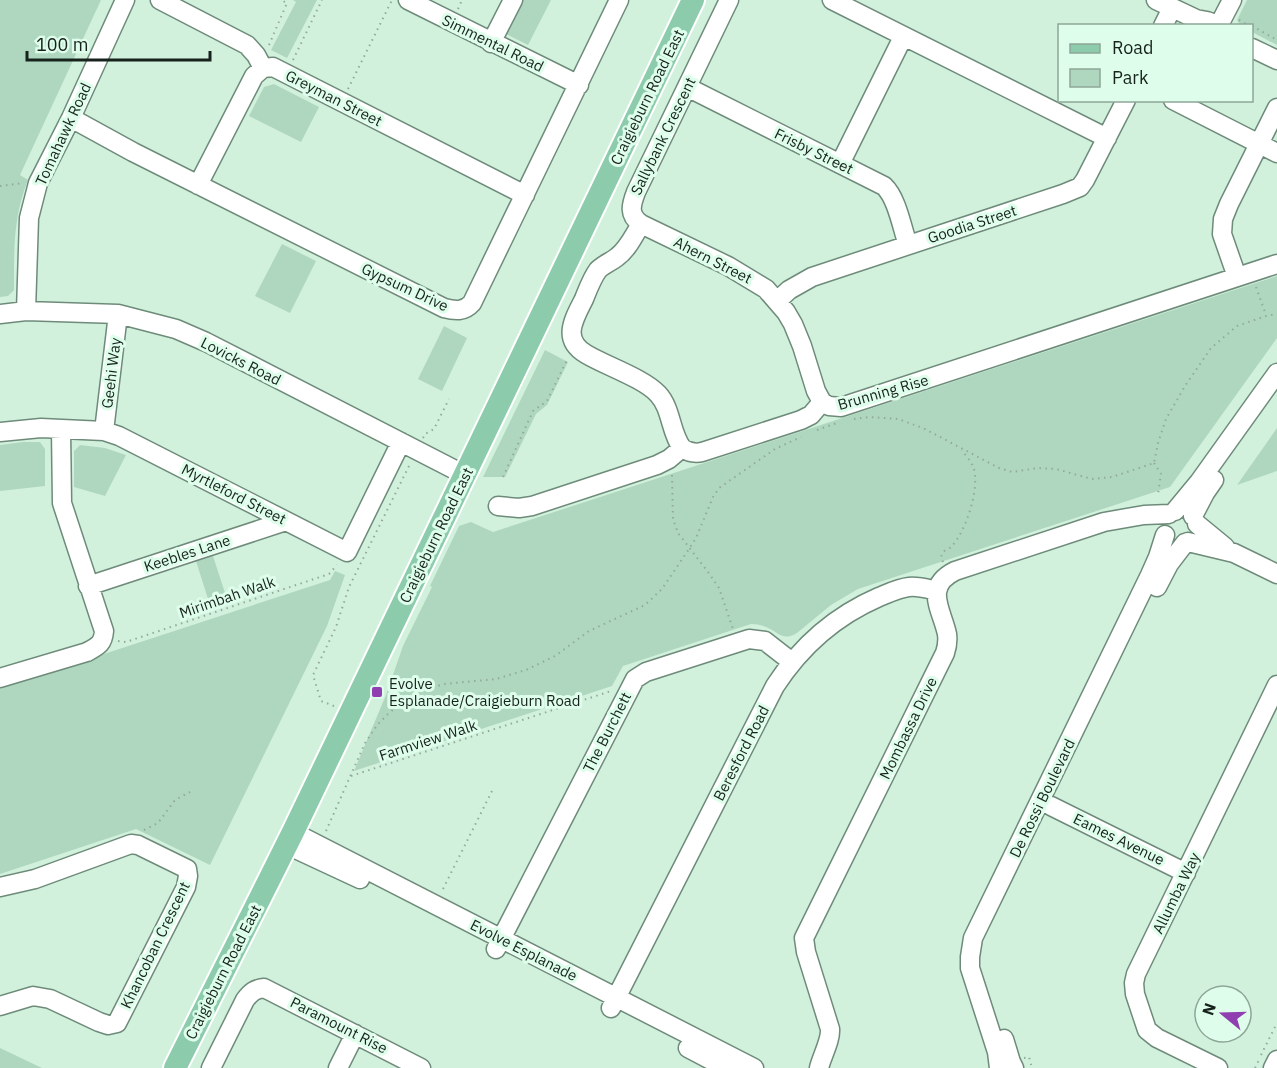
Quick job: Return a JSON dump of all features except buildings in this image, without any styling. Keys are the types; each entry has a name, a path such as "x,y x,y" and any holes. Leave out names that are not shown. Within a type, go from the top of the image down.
{"main road":[{"name":"Craigieburn Road East","path":"175,1068 290,838 693,0"}],"street":[{"name":"Tomahawk Road","path":"26,311 29,218 38,183 71,118 125,0"},
{"path":"160,0 247,45 263,68 254,76 198,185"},
{"name":"Simmental Road","path":"408,0 579,85"},
{"path":"491,43 513,0"},
{"name":"Gypsum Drive","path":"71,118 198,185 444,308 462,310 468,308 472,303 619,0"},
{"name":"Sallybank Crescent","path":"641,224 632,215 632,201 729,0"},
{"path":"832,0 864,7 903,36 1107,138"},
{"path":"1220,24 1232,0"},
{"path":"1163,24 1164,4 1196,19 1216,24"},
{"path":"840,164 903,36"},
{"path":"1253,49 1277,60"},
{"name":"Greyman Street","path":"263,68 273,67 286,73 525,195"},
{"name":"Frisby Street","path":"687,87 877,182 890,192 908,245"},
{"name":"Goodia Street","path":"777,301 789,290 812,277 1080,187 1125,102"},
{"path":"1177,102 1277,153"},
{"path":"1244,275 1222,234 1223,219 1277,108"},
{"path":"498,506 519,508 532,506 657,465 682,448 666,404 661,397 646,385 585,354 575,345 571,332 573,320 595,276 603,265 620,255 641,224"},
{"name":"Ahern Street","path":"641,224 746,276 766,289 793,324 822,402"},
{"name":"Brunning Rise","path":"682,448 697,453 790,424 811,415 822,402 829,406 841,407 1277,264"},
{"name":"Lovicks Road","path":"0,314 26,311 118,314 176,329 465,475"},
{"name":"Geehi Way","path":"104,431 118,314"},
{"path":"1164,533 1164,522 1199,482 1277,373"},
{"path":"1186,542 1195,534 1195,520 1205,493 1277,394"},
{"name":"Myrtleford Street","path":"0,432 41,428 104,431 139,445 347,552"},
{"path":"0,678 87,652 103,640 104,631 62,503 61,429"},
{"path":"347,552 409,447"},
{"path":"937,591 940,582 954,571 1104,522 1144,514 1185,511 1234,553"},
{"path":"1129,518 1164,533 1173,543 1186,542 1234,553 1277,574"},
{"name":"Keebles Lane","path":"88,586 286,521"},
{"name":"De Rossi Boulevard","path":"999,1068 997,1052 970,968 973,938 1150,575 1158,557 1164,533"},
{"name":"De Rossi Boulevard","path":"1014,1068 983,970 982,949 1169,564 1186,542"},
{"name":"Beresford Road","path":"614,1003 775,686 792,662 820,633 871,600 909,587 937,591"},
{"name":"Mombassa Drive","path":"818,1064 830,1038 830,1029 806,952 804,938 945,653 947,635 936,600 937,591"},
{"name":"The Burchett","path":"499,944 635,679 646,672 754,638 765,640 792,662"},
{"name":"Allumba Way","path":"1218,1068 1151,1035 1144,1024 1134,989 1134,978 1277,686"},
{"name":"Eames Avenue","path":"1051,806 1186,873"},
{"name":"Evolve Esplanade","path":"290,838 372,885 499,944"},
{"name":"Evolve Esplanade","path":"290,838 318,845 499,944 614,1003 754,1068"},
{"name":"Khancoban Crescent","path":"0,887 35,879 131,844 138,845 187,869 188,876 186,887 117,1023 108,1025 50,999 33,996 0,1006"},
{"name":"Paramount Rise","path":"211,1068 245,1000 250,993 264,987 421,1068"},
{"name":"Evolve Esplanade","path":"614,1003 726,1068"},
{"path":"338,1068 355,1034"},
{"path":"1273,1068 1277,1060"}],"path":[{"path":"269,42 287,3 280,0"},
{"path":"286,73 322,0"},
{"path":"341,102 392,0"},
{"path":"1253,27 1277,40"},
{"path":"0,186 27,182"},
{"path":"1244,275 1266,316"},
{"path":"1158,494 1161,474 1154,463 1158,443 1166,419 1185,386 1211,348 1237,326 1277,314"},
{"path":"503,477 533,411 546,401 567,360"},
{"path":"351,712 321,701 313,675 336,627 349,587 409,447 434,429 449,399"},
{"path":"854,419 870,417 898,419 923,428 999,468 1012,472 1038,468 1056,469 1092,479 1112,477 1154,463"},
{"path":"813,431 846,420"},
{"path":"318,845 328,828 370,734 400,704 433,686 496,679 526,670 555,656 589,631 645,604 662,589 689,549 696,538 713,496 719,488 775,449 804,436"},
{"path":"948,574 941,557 962,530 970,511 975,482 973,466 960,448"},
{"path":"666,461 672,475 673,519 678,533 719,588 738,642"},
{"name":"Mirimbah Walk","path":"103,640 126,642 329,574 347,552"},
{"name":"Farmview Walk","path":"351,776 614,690"},
{"path":"443,889 492,791"},
{"path":"1255,1068 1277,1023"}],"green space":[{"path":"0,0 101,0 20,175 28,180 17,221 14,248 14,290 8,296 0,297"},
{"path":"293,0 317,0 287,58 271,50 296,2"},
{"path":"518,0 551,0 528,45 502,32"},
{"path":"1247,0 1277,0 1277,45 1253,33 1253,24 1239,24 1237,20"},
{"path":"274,84 319,107 301,142 249,116 264,87"},
{"path":"282,244 316,261 290,313 255,296"},
{"path":"1277,276 1277,338 1170,487 858,589 831,605 792,636 784,636 764,626 751,624 623,666 612,686 354,771 386,695 403,646 459,526 471,522 493,532"},
{"path":"444,326 467,338 442,391 418,379"},
{"path":"545,350 568,362 547,405 536,414 505,477 483,477"},
{"path":"1277,428 1277,471 1237,485"},
{"path":"40,442 45,449 45,486 0,491 0,445"},
{"path":"80,445 105,448 126,455 105,496 74,487 74,451"},
{"path":"212,553 226,596 209,602 195,558"},
{"path":"335,571 345,575 327,626 210,865 136,829 0,874 0,688 330,580"},
{"path":"0,1048 42,1068 0,1068"}],"place":[{"name":"Evolve Esplanade/Craigieburn Road","path":"377,692"}]}
